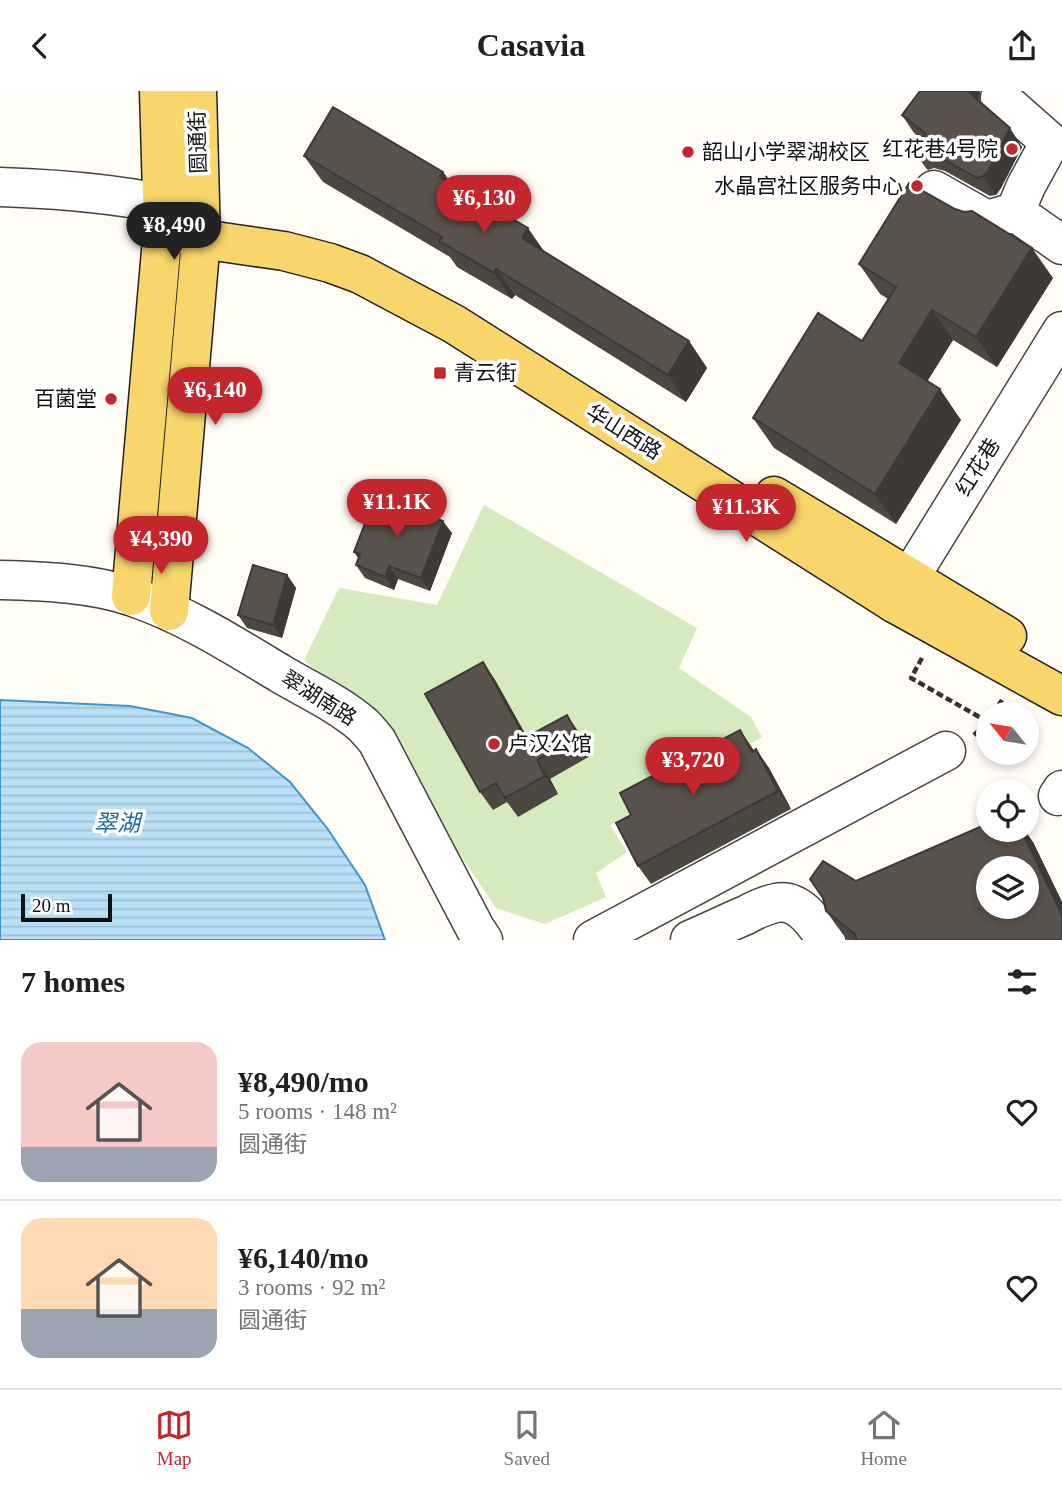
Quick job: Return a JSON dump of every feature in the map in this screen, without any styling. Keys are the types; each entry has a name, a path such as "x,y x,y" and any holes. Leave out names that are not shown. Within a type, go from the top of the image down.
{"main road":[{"name":"圆通街","path":"131,596 163,216 159,91"},
{"name":"圆通街","path":"169,611 201,225 197,91"},
{"name":"华山西路","path":"201,225 330,263 372,281 454,324 902,591 1062,696"},
{"name":"华山西路","path":"902,591 1062,668"}],"street":[{"path":"999,98 1050,142 1015,212"},
{"path":"0,187 76,192 201,225"},
{"path":"934,190 987,220 1015,212"},
{"path":"0,205 86,213 163,216"},
{"path":"1015,212 1062,245"},
{"name":"红花巷","path":"902,591 1062,331"},
{"name":"翠湖南路","path":"0,580 86,586 131,596 169,611 201,626 363,725 377,741 483,940"},
{"path":"593,940 946,751"},
{"path":"690,940 779,902 793,905 803,911 826,940"}],"path":[{"path":"911,678 976,715"}],"green space":[{"path":"484,505 697,628 679,668 751,717 762,737 610,825 627,852 596,873 606,897 545,924 496,908 366,715 304,660 339,588 437,605"}],"water":[{"name":"翠湖","path":"0,700 130,706 192,718 248,748 290,782 327,828 365,885 385,940 0,940"}],"building":[{"path":"920,91 969,91 1010,128 989,170 983,176 977,178 932,153 913,150 926,134 902,115"},
{"path":"333,107 443,172 440,177 528,228 522,238 689,341 668,375 496,269 494,273 439,241 442,237 304,156"},
{"path":"909,183 955,209 972,211 1032,248 976,337 932,310 899,363 940,389 875,494 753,418 818,313 862,341 896,287 859,264"},
{"path":"376,495 443,521 421,578 389,566 385,577 356,565 360,554 354,552"},
{"path":"253,565 287,575 273,625 238,615"},
{"name":"卢汉公馆","path":"483,662 525,738 567,715 579,737 537,760 545,776 505,798 496,783 480,792 425,694"},
{"path":"740,730 752,752 756,749 778,791 638,866 616,823 631,815 620,793"},
{"path":"976,829 976,842 1027,842 1034,856 976,856 976,919 1039,919 1039,867 1062,915 1062,940 857,940 855,934 826,911 823,898 810,879 823,861 856,881"}],"place":[{"name":"红花巷4号院","path":"1012,149"},
{"name":"韶山小学翠湖校区","path":"688,152"},
{"name":"水晶宫社区服务中心","path":"917,186"},
{"name":"青云街","path":"440,373"},
{"name":"百菌堂","path":"111,399"},
{"name":"卢汉公馆","path":"494,744"}]}
